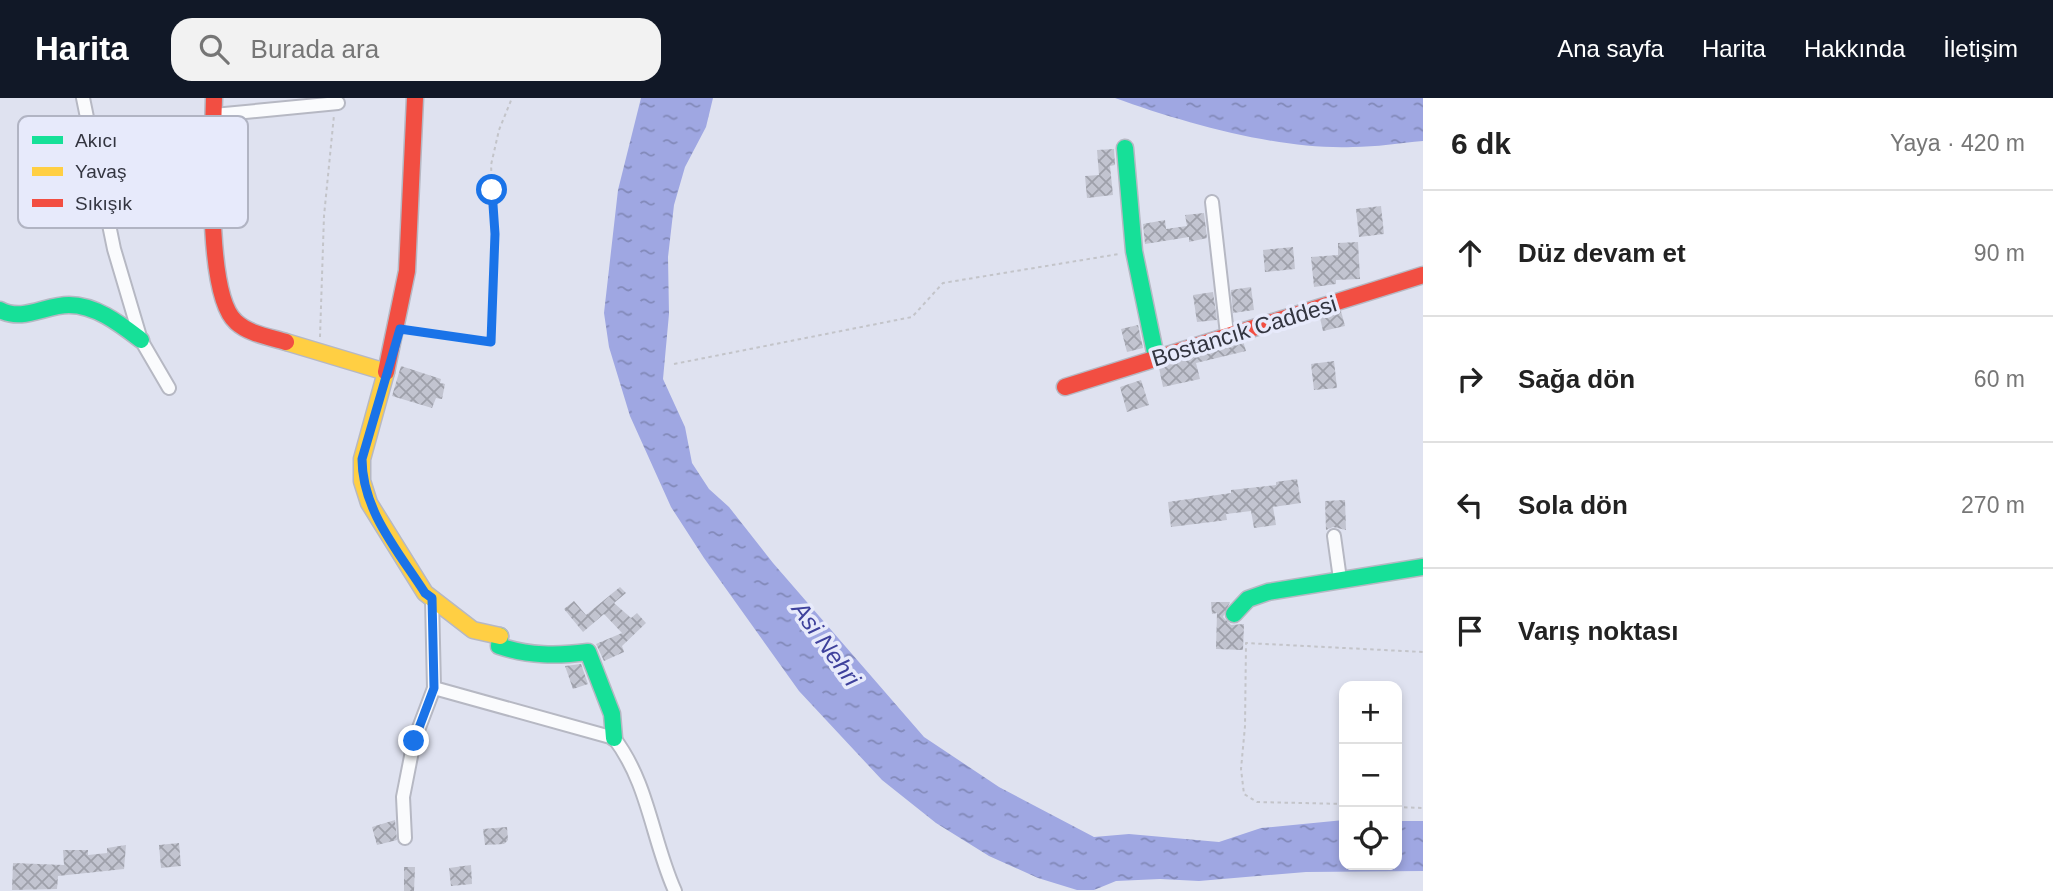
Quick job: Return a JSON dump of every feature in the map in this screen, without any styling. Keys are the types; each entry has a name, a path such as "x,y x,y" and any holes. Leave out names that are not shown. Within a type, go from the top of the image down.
{"street":[{"path":"83,98 87,116"},
{"path":"214,98 214,115 286,103 338,103"},
{"path":"415,98 413,190 400,329 362,459 362,481 369,503 425,593 473,630 499,634 499,646 523,656 553,657 588,652 611,714 614,738 629,758 649,804 665,868 675,891"},
{"path":"1125,149 1133,251 1156,357"},
{"path":"1212,202 1227,334"},
{"path":"109,228 141,340 169,388"},
{"path":"214,228 224,304 233,320 251,331 386,372"},
{"name":"Bostancık Caddesi","path":"1065,387 1227,334 1423,275"},
{"path":"0,310 22,315 70,305 111,317 141,340"},
{"path":"1334,536 1340,579"},
{"path":"1234,614 1248,599 1261,594 1423,567"},
{"path":"405,838 402,797 414,741 434,688 432,598"},
{"path":"434,688 614,738"}],"path":[{"path":"400,329 491,342 495,234 491,165 499,130 512,98"},
{"path":"319,352 324,216 332,122 338,103"},
{"path":"674,364 912,317 943,283 1133,251"},
{"path":"1339,804 1257,802 1244,794 1241,769 1245,726 1246,643 1423,652"},
{"path":"1402,807 1423,808"}],"water":[{"name":"Asi Nehri","path":"641,98 713,98 706,127 685,167 674,205 668,257 669,314 663,379 685,427 692,463 709,489 729,507 773,563 924,737 999,787 1094,837 1129,834 1219,842 1261,828 1339,820 1339,870 1402,870 1402,821 1423,821 1423,871 1306,872 1199,881 1116,881 1094,890 1077,890 1038,878 989,856 936,823 882,780 799,691 704,558 671,507 630,416 609,347 604,313 618,190"},
{"path":"1115,98 1423,98 1423,141 1362,147 1294,144 1232,133 1171,117"}],"building":[{"path":"1114,149 1115,165 1110,166 1113,195 1087,198 1085,176 1099,175 1097,150"},
{"path":"1381,206 1384,234 1359,237 1356,209"},
{"path":"1204,213 1207,238 1189,242 1189,237 1145,244 1143,224 1165,220 1166,229 1187,226 1185,215"},
{"path":"1358,242 1360,279 1336,280 1336,284 1314,287 1311,257 1338,255 1338,243"},
{"path":"1293,247 1295,269 1265,272 1263,250"},
{"path":"1251,287 1254,310 1233,313 1231,290"},
{"path":"1213,292 1217,320 1197,322 1193,295"},
{"path":"1341,311 1345,326 1323,331 1320,318"},
{"path":"1138,325 1143,348 1127,352 1121,329"},
{"path":"1243,341 1246,351 1196,363 1200,379 1163,387 1159,368"},
{"path":"1334,361 1337,388 1314,390 1311,364"},
{"path":"401,366 441,379 440,383 445,384 442,399 436,398 432,408 392,396"},
{"path":"1141,380 1149,405 1127,412 1120,387"},
{"path":"1297,479 1301,503 1273,507 1276,525 1254,528 1251,511 1226,514 1227,520 1171,527 1168,502 1276,485 1276,482"},
{"path":"1345,500 1346,530 1333,527 1326,530 1325,501"},
{"path":"620,587 626,593 614,603 631,618 637,613 646,623 622,646 624,652 604,661 596,644 622,633 604,614 583,632 564,609 574,601 586,615"},
{"path":"1211,602 1230,602 1223,617 1231,625 1244,624 1243,650 1216,649 1217,613 1212,614"},
{"path":"581,664 588,684 573,689 565,666"},
{"path":"395,820 397,840 377,845 372,827"},
{"path":"507,827 508,840 504,844 485,845 483,829"},
{"path":"179,843 181,866 161,868 159,845"},
{"path":"126,845 124,869 58,876 57,889 12,890 13,863 64,865 63,850 88,850 88,855 107,853 107,848"},
{"path":"471,865 472,884 451,886 449,868"},
{"path":"404,867 415,867 414,891 404,891"}],"traffic: fast":[{"path":"1125,148 1134,251 1156,357"},
{"path":"0,310 26,314 69,305 89,308 107,316 141,340"},
{"path":"1234,614 1248,599 1268,592 1423,567"},
{"path":"500,636 499,646 521,652 588,652 612,714 614,738"}],"traffic: slow":[{"path":"286,342 386,372 362,459 362,481 369,503 425,593 473,630 500,636"}],"traffic: jam":[{"path":"214,98 214,116"},
{"path":"386,372 407,271 415,98"},
{"path":"214,228 219,281 226,306 236,322 260,335 286,342"},
{"path":"1065,387 1423,275"}],"route":[{"path":"414,741 434,688 432,598 425,593 369,503 362,481 362,459 400,329 491,342 495,234 492,190"}]}
